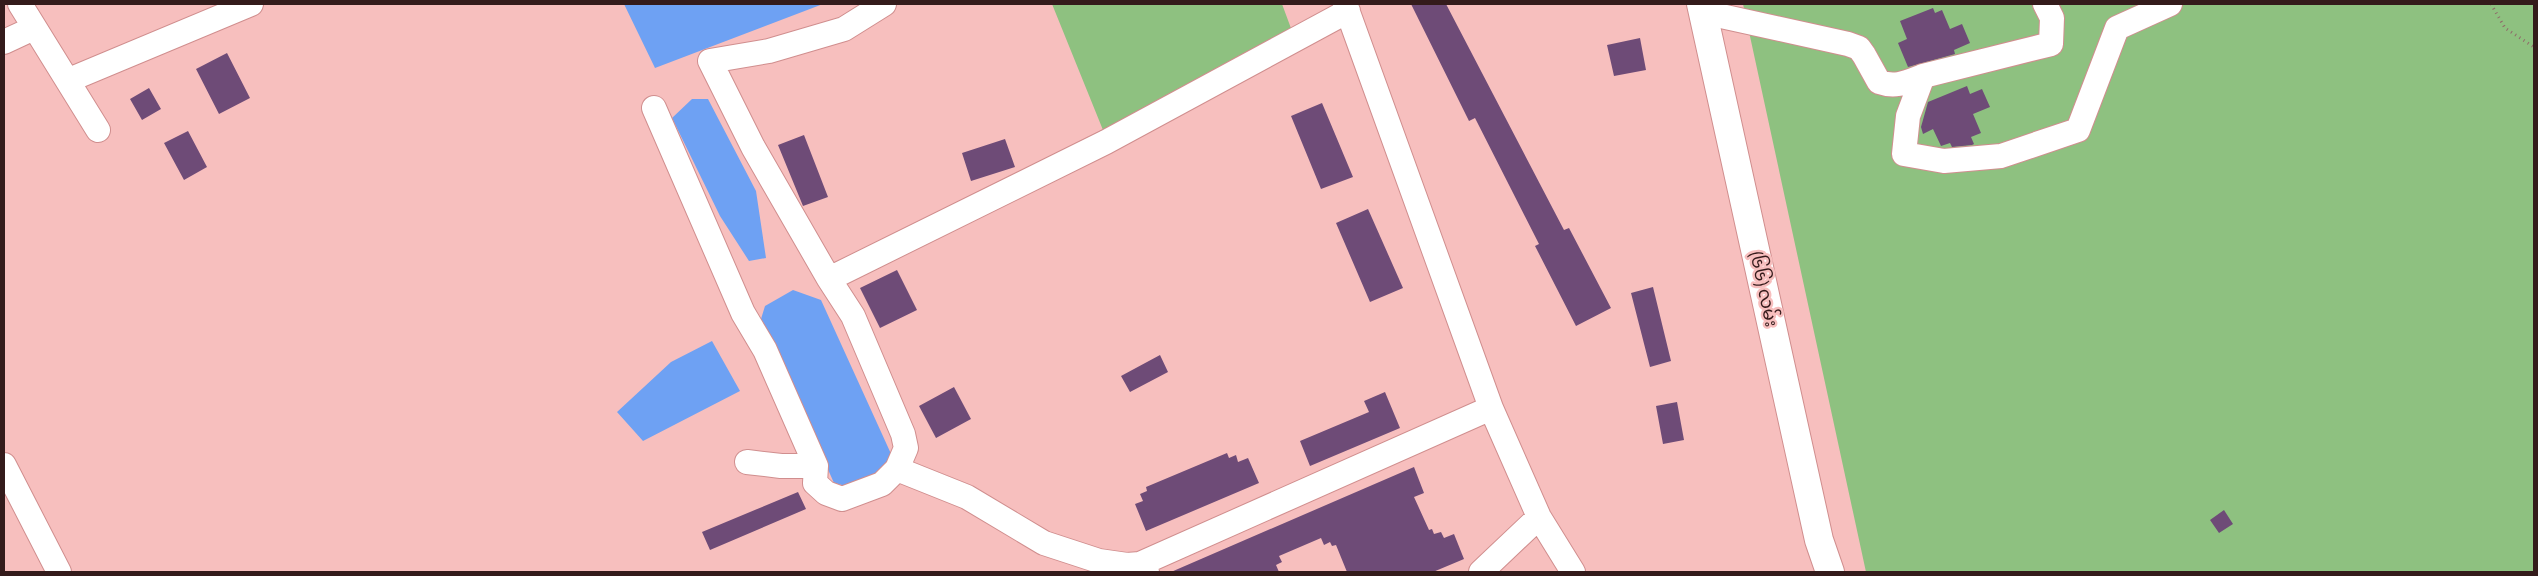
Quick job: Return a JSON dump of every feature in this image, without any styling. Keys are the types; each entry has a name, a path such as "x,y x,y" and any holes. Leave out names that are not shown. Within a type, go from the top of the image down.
{"street":[{"path":"20,4 98,130"},
{"path":"68,80 251,4"},
{"path":"654,108 743,312 765,350 816,466 815,483 826,493 842,499 882,484 897,469 906,448 903,434 853,316 829,279 753,147 710,60 769,51 844,29 884,4"},
{"path":"1702,8 1859,48 1879,82 1893,86 1924,76 2051,44 2052,18 2044,4"},
{"path":"1924,76 1908,116 1904,154 1944,161 2001,156 2078,130 2117,28 2170,4"},
{"path":"829,279 1106,142 1347,8 1492,408 1539,517 1573,572"},
{"name":"(၆၆) လမ်း","path":"1702,8 1819,540 1830,572"},
{"path":"4,42 34,28"},
{"path":"897,469 967,497 1044,543 1099,561 1143,568 1492,408"},
{"path":"747,462 781,466 816,466"},
{"path":"4,465 59,572"},
{"path":"1481,572 1539,517"}],"path":[{"path":"2491,4 2505,28 2534,47"}],"green space":[{"path":"1052,4 1282,4 1292,31 1105,135"},
{"path":"1743,4 2534,4 2534,572 1866,572"}],"water":[{"path":"624,4 823,4 655,68"},
{"path":"692,99 708,99 756,191 766,258 749,261 720,216 672,118"},
{"path":"793,290 821,300 892,456 877,475 850,487 834,483 761,319 765,306"},
{"path":"712,341 740,391 643,441 617,412 671,362"}],"building":[{"path":"1411,4 1446,4 1564,230 1569,228 1611,308 1576,326 1535,246 1539,244 1475,118 1469,121"},
{"path":"1933,8 1935,13 1942,10 1950,29 1962,24 1970,43 1954,50 1955,54 1908,67 1898,43 1907,39 1900,21"},
{"path":"1640,38 1646,70 1614,76 1607,45"},
{"path":"227,53 250,98 219,114 196,69"},
{"path":"1967,86 1970,94 1982,89 1990,107 1973,114 1981,133 1971,137 1974,144 1972,145 1952,147 1950,143 1941,146 1933,129 1923,134 1921,127 1928,102"},
{"path":"149,88 161,109 142,120 130,99"},
{"path":"1322,103 1353,177 1321,189 1291,116"},
{"path":"188,131 207,167 184,180 164,143"},
{"path":"804,135 828,197 803,206 778,145"},
{"path":"1005,139 1015,167 971,181 962,153"},
{"path":"1368,209 1403,288 1370,302 1336,223"},
{"path":"897,270 917,310 880,328 860,288"},
{"path":"1653,287 1671,361 1650,367 1631,293"},
{"path":"1160,355 1168,372 1130,392 1121,376"},
{"path":"954,387 971,419 936,438 919,406"},
{"path":"1385,392 1400,428 1310,466 1300,441 1369,412 1364,401"},
{"path":"1677,402 1684,440 1663,444 1656,406"},
{"path":"1227,453 1229,458 1236,455 1238,462 1248,458 1259,483 1146,531 1135,504 1143,501 1140,494 1147,491 1146,487"},
{"path":"1414,467 1424,493 1414,497 1429,530 1432,529 1434,534 1441,532 1444,538 1454,534 1464,559 1433,572 1347,572 1336,545 1332,546 1330,542 1324,545 1321,538 1279,556 1282,562 1276,565 1279,572 1171,572"},
{"path":"798,492 806,509 710,550 702,532"},
{"path":"2224,510 2233,524 2219,533 2210,520"}]}
